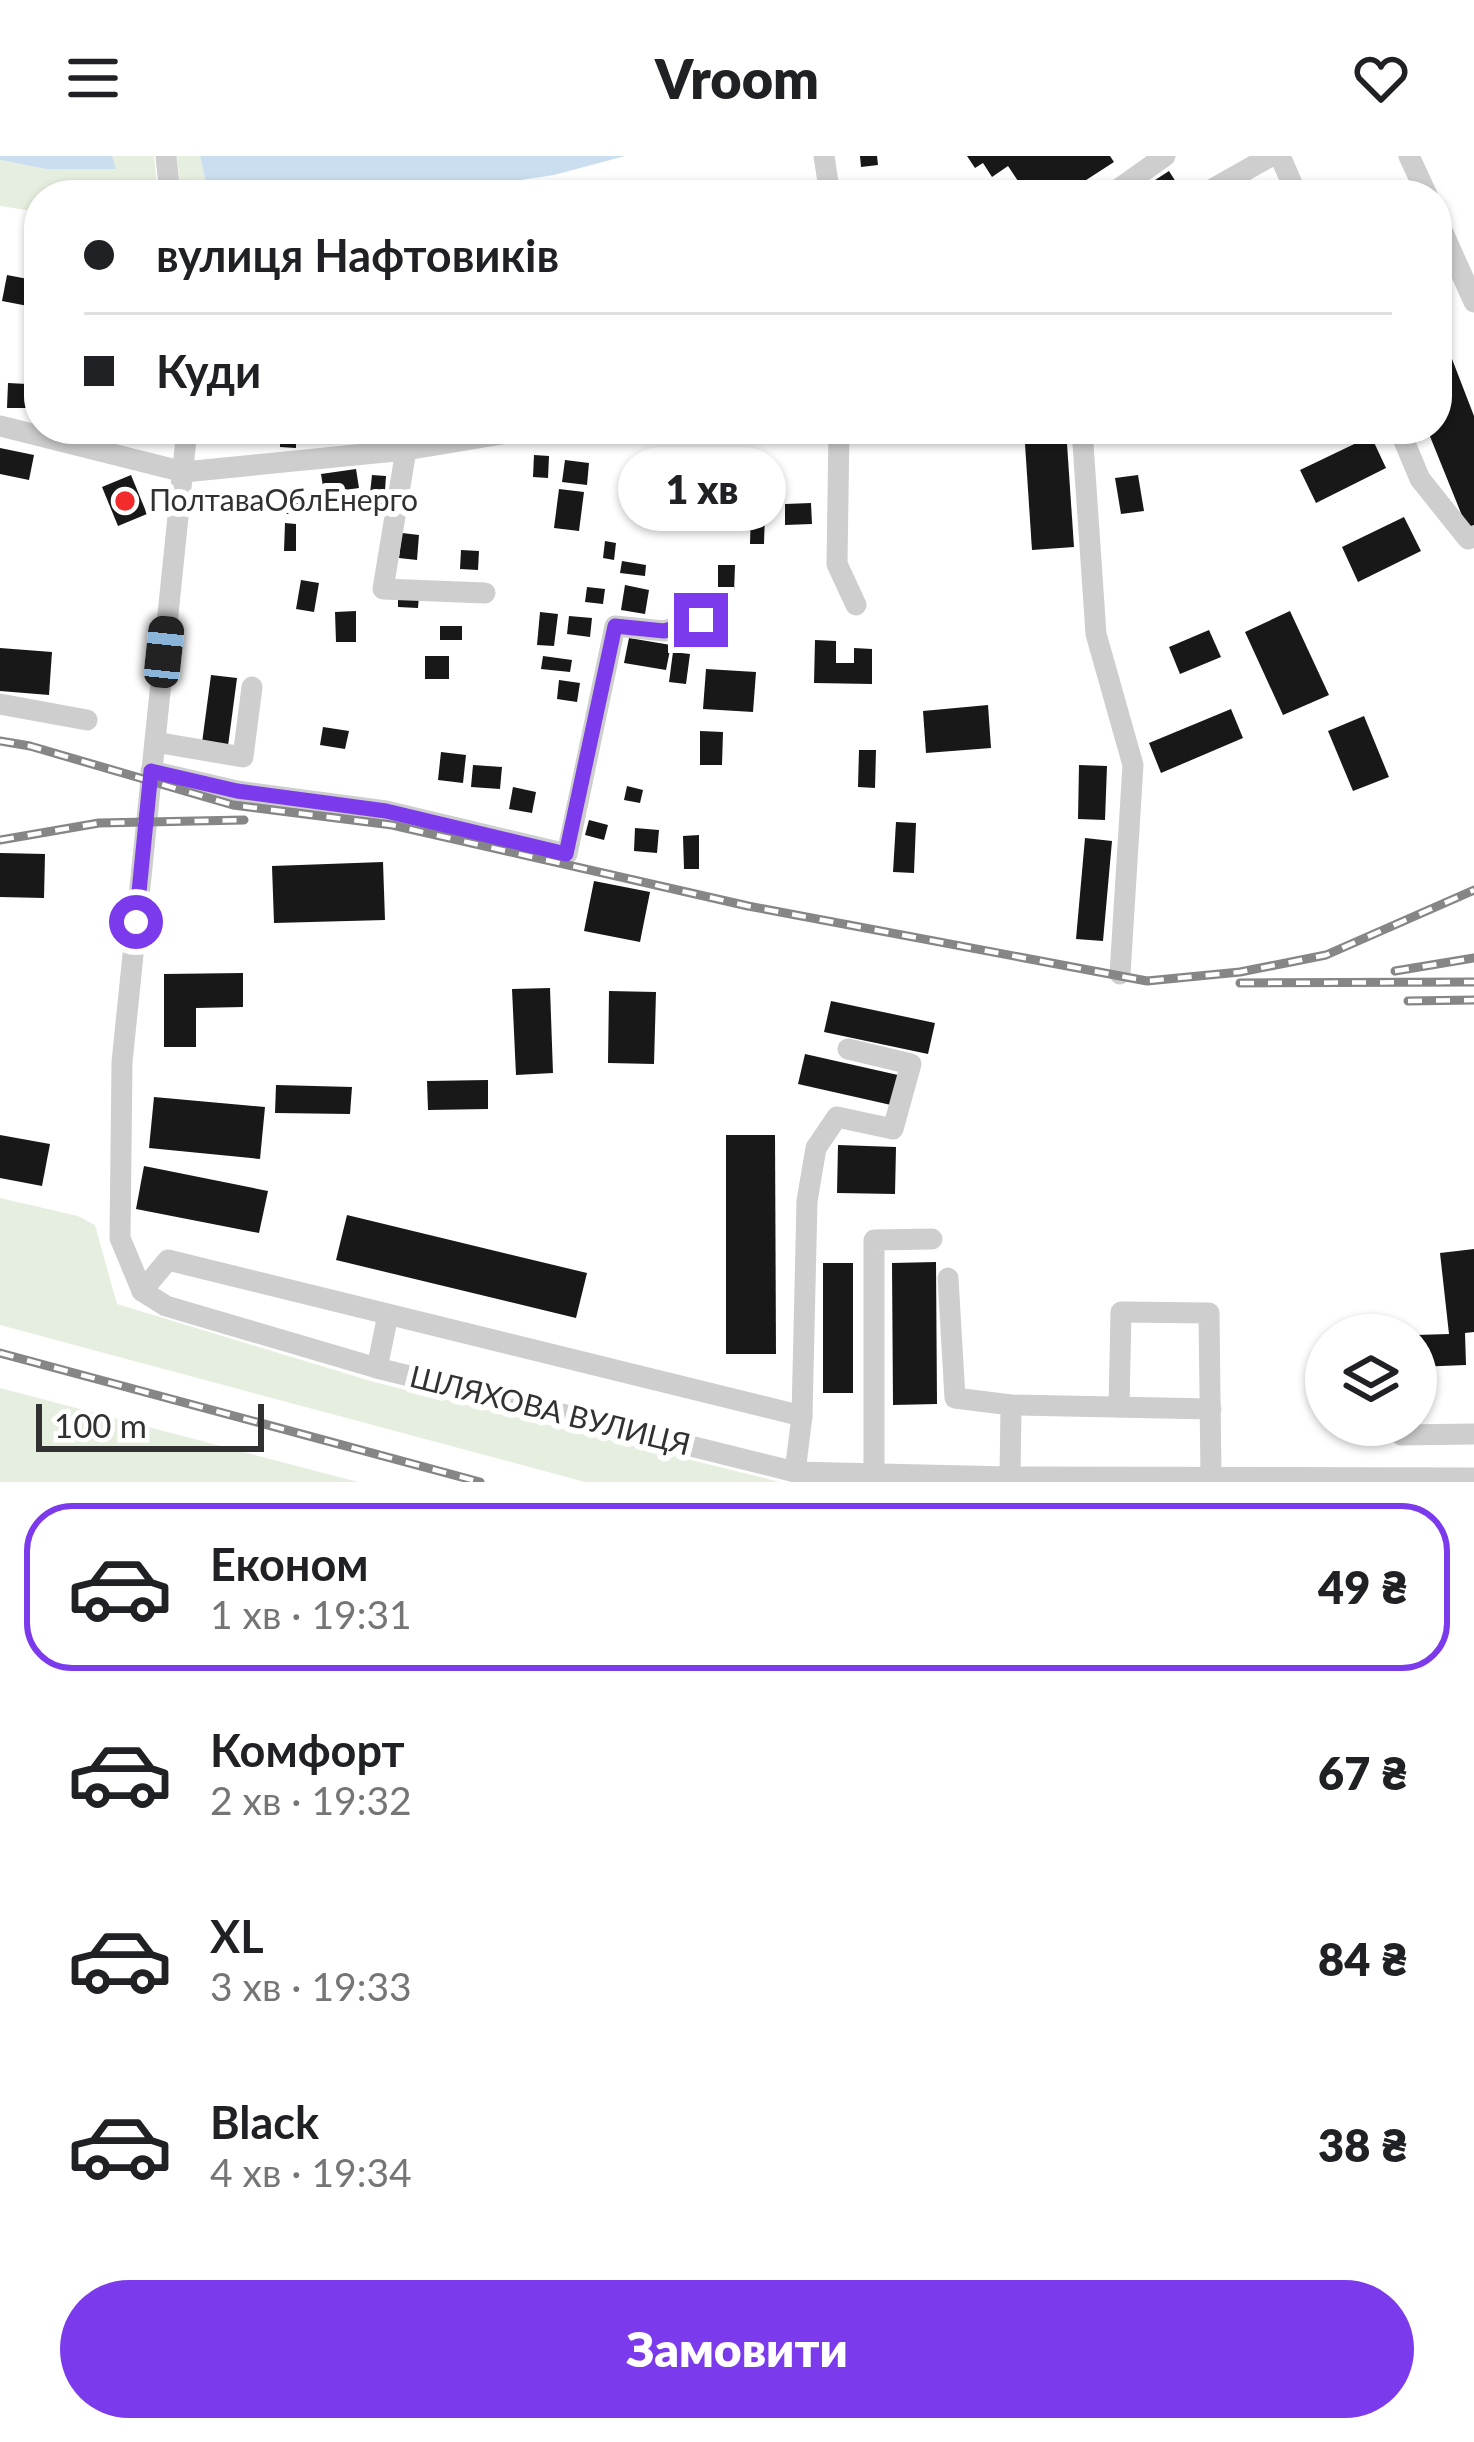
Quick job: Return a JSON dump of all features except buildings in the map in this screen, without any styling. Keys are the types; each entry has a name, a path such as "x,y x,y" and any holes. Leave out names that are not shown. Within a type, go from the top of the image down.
{"street":[{"path":"1131,180 1165,156"},
{"path":"1230,180 1275,156"},
{"path":"1452,253 1474,302"},
{"path":"72,444 184,472 442,444"},
{"path":"186,444 122,1062 120,1238 142,1291 168,1260 802,1415"},
{"path":"839,444 837,563 856,605"},
{"path":"1083,444 1096,634 1133,765 1120,974"},
{"path":"1405,444 1420,479 1468,539 1474,536"},
{"path":"406,450 383,589 485,593"},
{"path":"151,771 237,791 386,811 566,854 615,626 664,631 701,620"},
{"path":"155,742 243,757 252,687"},
{"path":"0,704 87,720"},
{"path":"795,1472 802,1415 807,1201 816,1148 838,1117 893,1129 911,1064 848,1049"},
{"path":"874,1474 874,1240 932,1240"},
{"path":"948,1278 955,1398 1011,1405 1211,1409"},
{"name":"ШЛЯХОВА ВУЛИЦЯ","path":"142,1291 166,1306 377,1369 795,1472 1474,1478"},
{"path":"1119,1407 1121,1312 1209,1313 1211,1478"},
{"path":"377,1369 388,1315"},
{"path":"1010,1477 1011,1405"},
{"path":"1437,1435 1474,1434"}],"green space":[{"path":"112,156 154,156 156,180 24,180 24,210 0,206 0,160 46,169 115,169"},
{"path":"177,156 200,156 205,180 179,180"},
{"path":"0,1198 78,1216 95,1225 117,1304 374,1382 780,1482 585,1482 0,1325"},
{"path":"0,1388 316,1471 358,1482 0,1482"}],"water":[{"path":"0,156 112,156 116,169 46,169 0,160"},
{"path":"200,156 625,156 520,180 205,180"}],"railway":[{"path":"0,741 233,805 392,825 748,906 1147,981 1240,972 1326,955 1474,890"},
{"path":"0,840 99,823 244,820"},
{"path":"1395,971 1474,958"},
{"path":"1240,983 1474,982"},
{"path":"1408,1001 1474,1000"},
{"path":"0,1353 480,1482"}],"place":[{"name":"ПолтаваОблЕнерго","path":"125,501"}],"route":[{"path":"136,922 151,771 237,791 386,811 566,854 615,626 664,631 701,620"}]}
